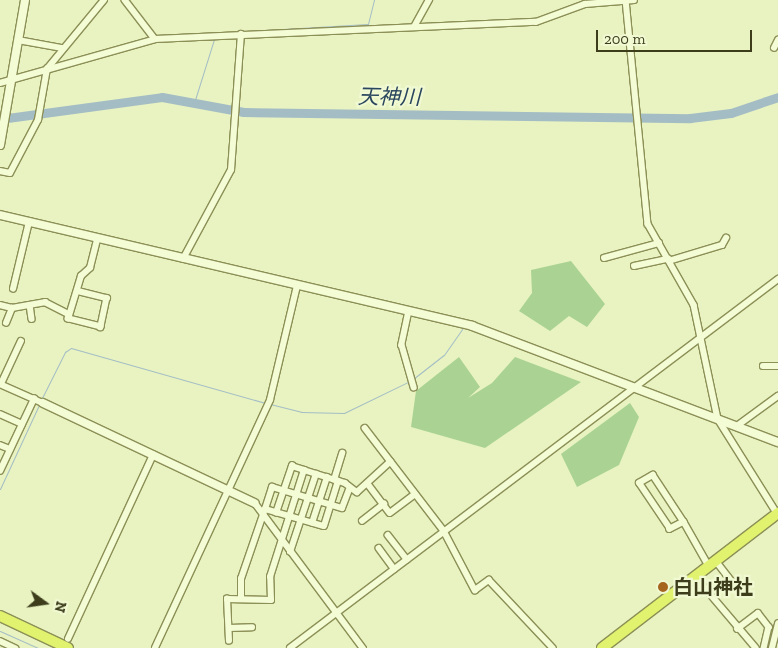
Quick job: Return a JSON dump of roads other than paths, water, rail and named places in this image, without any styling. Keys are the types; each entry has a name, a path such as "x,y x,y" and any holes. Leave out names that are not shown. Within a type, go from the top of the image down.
{"highway":[{"path":"602,648 778,513"},
{"path":"0,616 68,644"}],"street":[{"path":"0,145 25,0"},
{"path":"0,171 10,173 38,120 38,102 47,69 62,48 104,0"},
{"path":"125,0 155,39"},
{"path":"414,27 429,0"},
{"path":"0,83 155,39 536,22 585,4 634,0"},
{"path":"626,1 648,224 694,305 718,419 778,513"},
{"path":"183,260 231,170 238,106 241,34"},
{"path":"18,40 62,48"},
{"path":"774,48 778,40"},
{"path":"0,215 488,331 778,442"},
{"path":"13,289 29,222"},
{"path":"634,266 669,260 722,246 726,238"},
{"path":"78,291 108,298 101,327 68,319 81,276 90,268 97,239"},
{"path":"604,258 659,243"},
{"path":"290,648 778,279"},
{"path":"155,648 269,403 297,286"},
{"path":"0,305 12,308 45,302 69,314"},
{"path":"30,306 32,319"},
{"path":"6,323 12,308"},
{"path":"410,311 402,345 414,387"},
{"path":"21,340 1,384 255,503 264,511 281,540 363,648"},
{"path":"763,366 778,366"},
{"path":"737,426 777,400"},
{"path":"0,471 22,424 38,401"},
{"path":"0,414 22,424"},
{"path":"365,428 444,531 475,590 489,580 553,648"},
{"path":"0,444 10,449"},
{"path":"264,511 324,526 342,454"},
{"path":"68,644 153,455"},
{"path":"276,513 292,466 336,480 349,490 357,492 390,462"},
{"path":"229,641 227,599 270,600 270,577 304,470"},
{"path":"290,552 316,474"},
{"path":"684,522 670,529 639,483 653,475 712,563 740,592"},
{"path":"312,523 327,477"},
{"path":"368,484 390,513 415,494"},
{"path":"241,599 241,579 272,487 342,508 349,490"},
{"path":"362,521 384,504"},
{"path":"388,534 407,559"},
{"path":"379,548 394,569"},
{"path":"695,576 738,630 756,648"},
{"path":"738,630 758,613 769,626 764,648"},
{"path":"772,648 778,624"},
{"path":"229,628 252,627"},
{"path":"0,641 15,648"}],"waterway":[{"path":"216,33 368,24 374,0"},
{"path":"194,103 214,39"},
{"name":"天神川","path":"0,119 162,97 244,112 690,118 731,113 778,97"},
{"path":"413,379 444,355 462,329"},
{"path":"41,400 65,352 71,348 266,403"},
{"path":"270,404 301,412 344,413 410,381"},
{"path":"0,489 40,403"},
{"path":"0,631 38,648"}],"place":[{"name":"白山神社","path":"663,587"}]}
